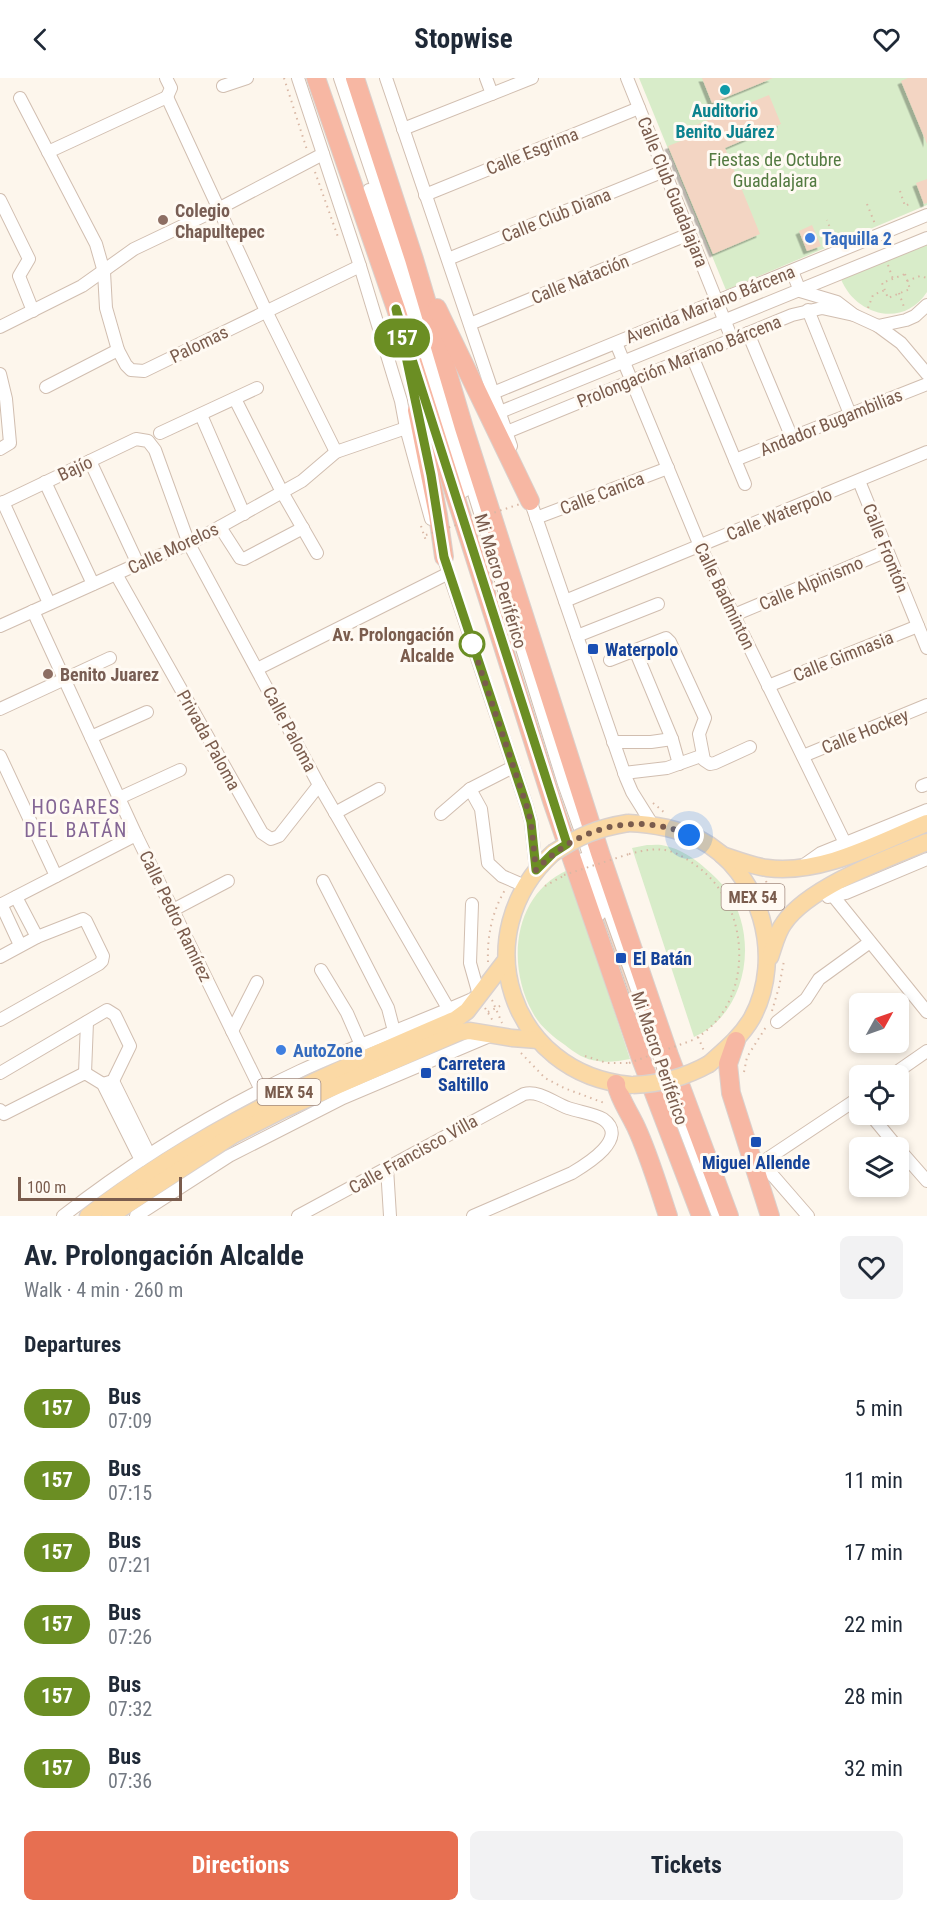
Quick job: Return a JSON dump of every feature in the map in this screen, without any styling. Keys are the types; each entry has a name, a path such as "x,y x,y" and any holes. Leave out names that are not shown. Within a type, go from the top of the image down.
{"highway":[{"path":"316,78 396,309 552,801 641,1059 701,1216"},
{"path":"355,78 600,853 669,1055 729,1216"},
{"path":"414,259 529,508"},
{"path":"396,309 431,475 446,565"},
{"path":"736,1041 728,1064 731,1093 758,1165 770,1216"},
{"path":"625,1085 620,1100 635,1124 668,1216"}],"main road":[{"name":"MEX 54","path":"628,823 652,824 677,830 700,840 722,855 742,877 757,904 766,933 767,963 763,991 752,1017 736,1041 708,1064 683,1077 658,1084 625,1085 594,1078 573,1069 538,1040 514,1000 506,960 509,921 536,870 553,853 576,838 601,828 628,823"},
{"name":"MEX 54","path":"722,855 766,868 801,867 834,861 927,823"},
{"name":"MEX 54","path":"767,963 783,924 811,899 845,877 927,842"},
{"name":"MEX 54","path":"111,1207 167,1161 276,1098 456,1019 467,1011 506,960"},
{"name":"MEX 54","path":"88,1216 111,1207 233,1135 315,1094 460,1032 470,1031 538,1040"}],"street":[{"path":"48,152 167,97 171,88 166,78"},
{"path":"223,86 248,78"},
{"path":"298,78 360,266 401,401 436,539 531,822 536,870"},
{"name":"Mi Macro Periférico","path":"333,78 596,900 672,1125 707,1216"},
{"name":"Mi Macro Periférico","path":"340,78 408,280 564,784 673,1098 718,1216"},
{"path":"386,78 507,432 529,508 565,601 624,773 632,792 652,824"},
{"path":"486,78 492,94"},
{"path":"403,129 532,78"},
{"name":"Calle Club Guadalajara","path":"627,78 732,339"},
{"path":"167,97 266,311 336,452 406,428"},
{"path":"21,98 96,244 104,272 106,308 118,350 46,387"},
{"name":"Calle Esgrima","path":"425,195 639,108"},
{"path":"0,327 82,286 134,249 218,209 323,154"},
{"name":"Calle Club Diana","path":"448,259 664,171"},
{"path":"0,200 29,259 19,276 33,311"},
{"name":"Avenida Mariano Bárcena","path":"493,393 927,215"},
{"name":"Calle Natación","path":"470,324 689,234"},
{"name":"Prolongación Mariano Bárcena","path":"500,412 927,238"},
{"path":"266,311 360,266"},
{"path":"792,271 800,291 837,302 854,315 878,326 901,343 927,374"},
{"path":"878,326 906,320 915,316 927,305"},
{"name":"Prolongación Mariano Bárcena","path":"507,432 808,310 822,308 854,315"},
{"path":"808,310 850,414"},
{"name":"Palomas","path":"118,350 131,370 144,371 266,311"},
{"path":"748,333 792,438"},
{"name":"Calle Badminton","path":"616,343 700,546 845,843"},
{"path":"692,356 745,484"},
{"path":"0,374 6,399 10,443 0,449"},
{"name":"Andador Bugambilias","path":"735,460 927,384"},
{"path":"160,433 257,388"},
{"path":"235,399 282,492 317,553"},
{"path":"201,415 244,514"},
{"name":"Bajío","path":"2,503 136,439 148,441"},
{"name":"Calle Paloma","path":"148,441 155,450 189,544 319,785 448,1010"},
{"name":"Calle Morelos","path":"0,626 138,564 189,544 302,481 336,452"},
{"name":"Calle Waterpolo","path":"565,601 927,452"},
{"path":"90,461 138,564"},
{"name":"Calle Canica","path":"529,508 668,468"},
{"name":"Calle Frontón","path":"859,481 927,648"},
{"path":"45,482 93,584"},
{"path":"2,503 49,603"},
{"path":"220,527 240,558 244,559 303,528"},
{"name":"Calle Alpinismo","path":"734,615 887,551"},
{"path":"257,669 446,565"},
{"name":"Privada Paloma","path":"116,574 262,833 271,839 279,836 319,785"},
{"path":"577,636 657,604"},
{"name":"Calle Pedro Ramírez","path":"33,611 136,834 261,1090"},
{"name":"Calle Gimnasia","path":"768,686 918,626"},
{"path":"610,660 663,638 670,642 705,718 699,734 701,756 710,764 750,747"},
{"path":"635,651 672,739 679,764"},
{"path":"0,709 110,658"},
{"name":"Calle Hockey","path":"803,756 927,705"},
{"path":"91,737 147,712"},
{"path":"613,742 651,742 672,739"},
{"path":"0,756 56,876"},
{"path":"624,773 667,768 701,756"},
{"path":"441,814 470,789 513,767"},
{"path":"119,798 180,770"},
{"path":"335,813 379,789"},
{"path":"470,789 481,809 488,863 502,876 526,886"},
{"path":"801,867 821,853 927,810"},
{"path":"20,945 0,905 136,834"},
{"path":"811,899 834,897 927,859"},
{"path":"173,910 228,881"},
{"path":"323,881 388,1008 394,1031"},
{"path":"16,897 37,937"},
{"path":"834,897 927,1012"},
{"path":"63,1216 111,1207 145,1157 261,1090 301,1070 448,1010 482,991 470,963 472,904"},
{"path":"0,957 37,937 82,919 86,921 103,956 102,961 0,1020"},
{"path":"777,1022 806,999 819,979 870,942"},
{"path":"321,970 347,1013 361,1045"},
{"path":"232,1032 257,982"},
{"path":"0,1073 107,1010 115,1015 130,1047 108,1082"},
{"path":"85,1073 87,1022"},
{"path":"136,1216 229,1156 333,1103 502,1037"},
{"path":"907,1065 927,1051"},
{"path":"0,1110 4,1114 85,1073 108,1082 145,1157"},
{"name":"Calle Francisco Villa","path":"298,1216 520,1095 538,1094 569,1109 603,1119 611,1130 609,1143 572,1173 473,1216"},
{"path":"808,1216 758,1165 849,1106"},
{"path":"879,1125 889,1137"},
{"path":"909,1161 927,1181"},
{"path":"387,1168 390,1216"}],"path":[{"path":"284,78 336,234 342,241"},
{"path":"900,191 905,206 911,203"},
{"path":"867,204 879,235"},
{"path":"826,238 833,236 827,220"},
{"path":"886,261 893,279"},
{"path":"905,274 910,289 888,298 882,284 893,279 905,274"},
{"path":"908,281 920,276 927,278"},
{"path":"868,308 873,295 885,290"},
{"path":"899,293 905,309"},
{"path":"426,535 529,508"},
{"path":"420,519 428,546"},
{"path":"579,1055 607,1063 629,1063 693,1040 715,1022 726,1007 740,962 740,938 732,909 717,885 701,869 684,857 668,850 653,849 629,854 564,875 546,884 526,886 493,914 482,991 502,1037 545,1077 564,1088 612,1108"},
{"path":"482,991 490,994 499,1018 502,1037"}],"green space":[{"name":"Fiestas de Octubre Guadalajara","path":"639,78 927,78 927,205 726,290"},
{"path":"927,245 927,292 917,304 905,311 893,314 868,309 848,291 841,279"},
{"path":"661,845 676,849 692,857 708,871 727,891 737,910 743,930 745,951 743,973 736,993 726,1011 712,1026 694,1037 632,848"},
{"path":"568,870 630,1059 602,1062 576,1053 543,1026 533,1013 524,994 519,974 518,953 520,933 526,913 536,896 550,881"}],"building":[{"name":"Auditorio Benito Juárez","path":"702,78 773,78 712,103"},
{"path":"908,78 927,78 927,144 901,81"},
{"path":"769,95 781,124 725,148 760,234 713,254 668,146 694,136 691,127"},
{"path":"927,179 927,203 924,204 916,183"},
{"name":"Taquilla 2","path":"812,225 821,246 807,251 799,231"},
{"name":"El Batán","path":"607,907 641,1003 636,1012 602,914"}],"bus line":[{"name":"157","path":"396,309 567,844 553,853 536,870 531,822 527,807 444,557 431,475 396,309"}],"place":[{"name":"Auditorio Benito Juárez","path":"725,90"},
{"name":"Colegio Chapultepec","path":"163,220"},
{"name":"Taquilla 2","path":"810,238"},
{"name":"Av. Prolongación Alcalde","path":"472,644"},
{"name":"Waterpolo","path":"593,649"},
{"name":"Benito Juarez","path":"48,674"},
{"name":"El Batán","path":"621,958"},
{"name":"AutoZone","path":"281,1050"},
{"name":"Carretera Saltillo","path":"426,1073"},
{"name":"Miguel Allende","path":"756,1142"}],"district":[{"name":"HOGARES DEL BATÁN","path":"76,818"}],"route":[{"path":"472,644 470,638 527,807 531,822 536,870 553,853 576,838 601,828 628,823 652,824 689,835"}]}
